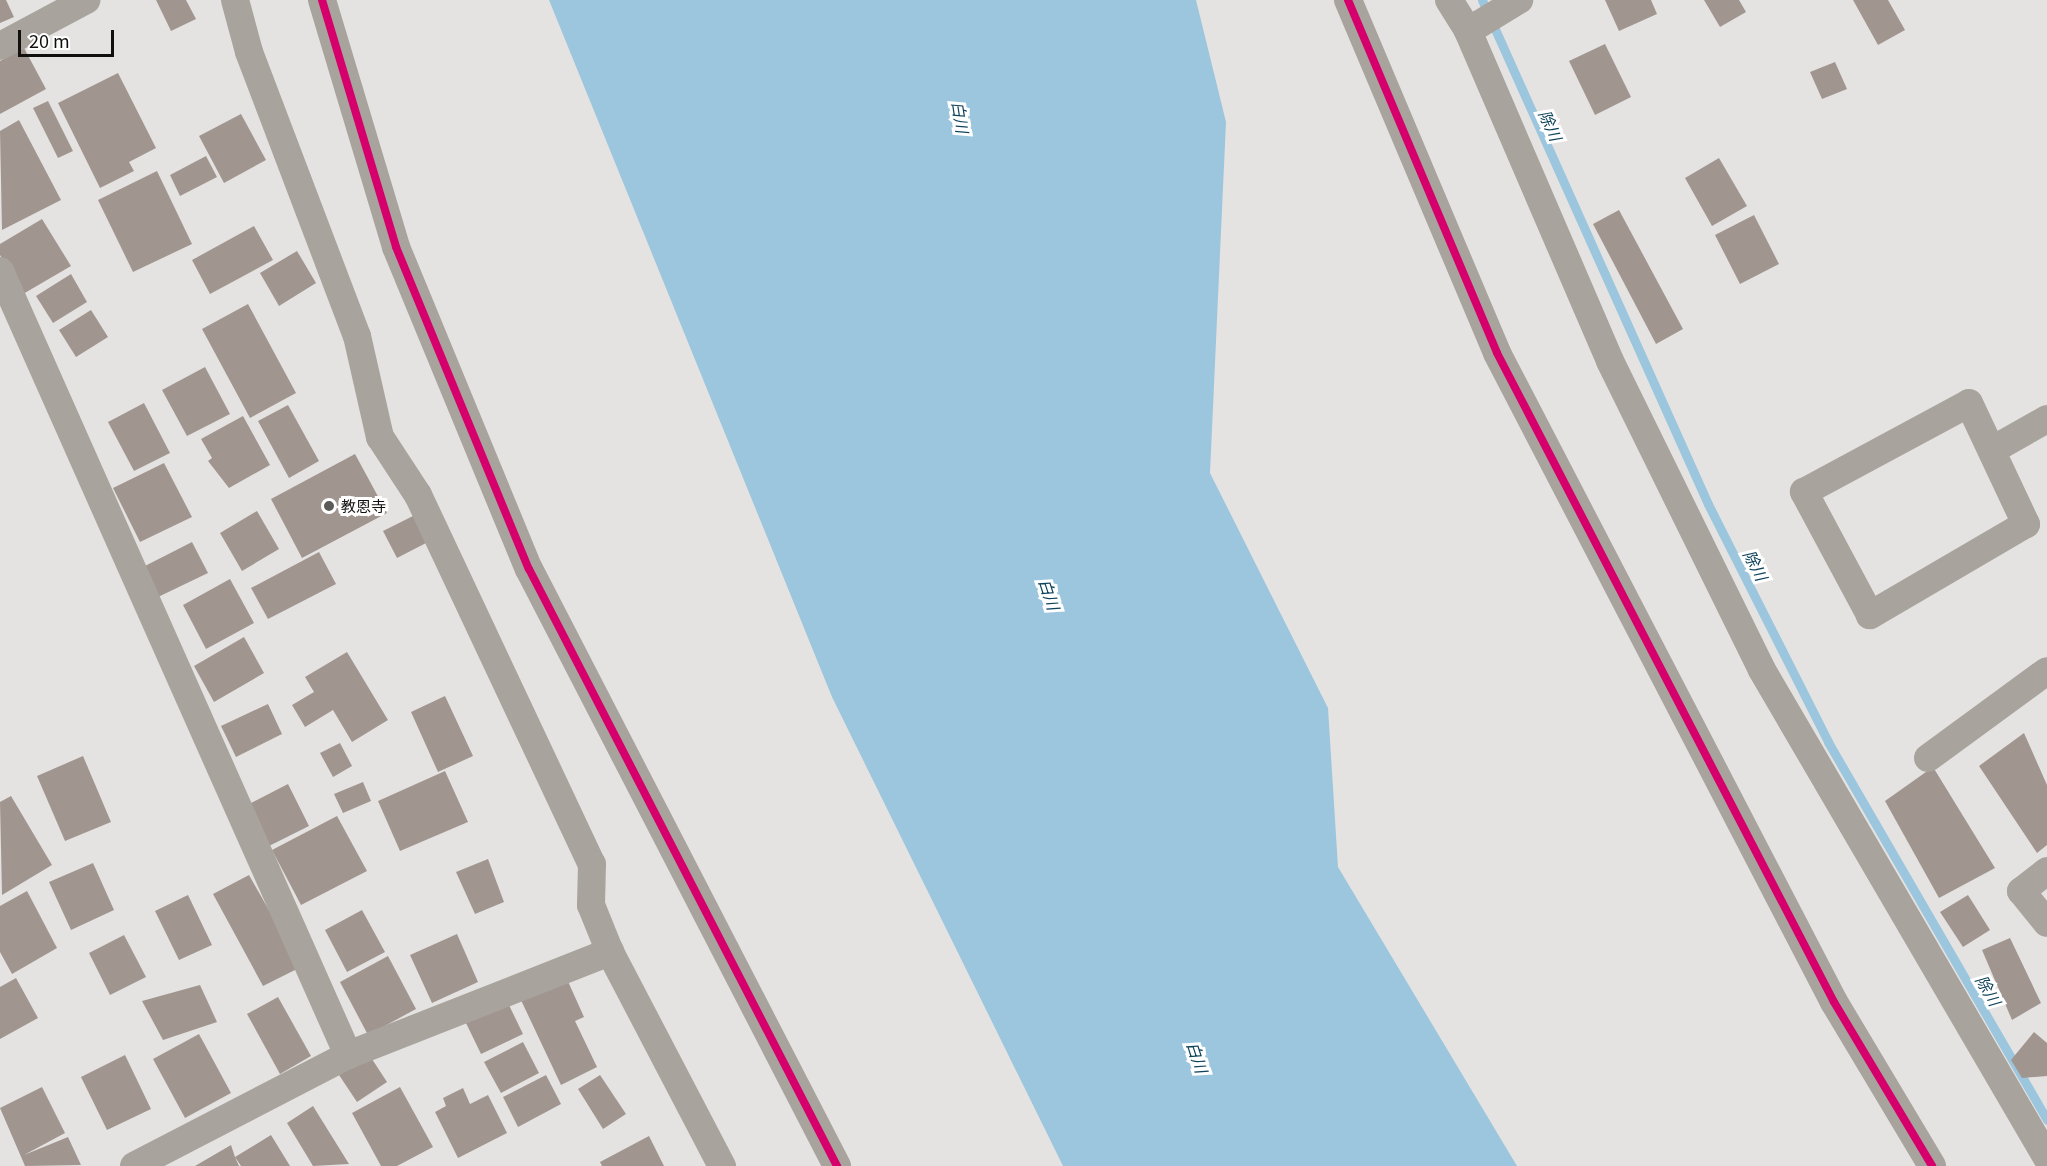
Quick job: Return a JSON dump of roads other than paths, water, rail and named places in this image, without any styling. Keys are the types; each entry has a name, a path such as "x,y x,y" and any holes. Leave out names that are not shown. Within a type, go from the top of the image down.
{"street":[{"path":"0,46 86,0"},
{"path":"235,0 249,52 357,336 380,437 418,495 592,864 591,905 610,952 722,1166"},
{"path":"322,0 396,247 529,569 837,1166"},
{"path":"1348,0 1497,353 1834,1002 1932,1166"},
{"path":"1449,0 1468,31 1610,361 1762,670 2047,1158"},
{"path":"1468,31 1519,0"},
{"path":"0,271 348,1055"},
{"path":"1969,403 1994,449 2026,524 1870,615 1804,492 1969,403"},
{"path":"1994,449 2047,419"},
{"path":"1928,758 2047,671"},
{"path":"2047,871 2021,891 2047,923"},
{"path":"134,1166 348,1055 610,952"}],"water":[{"name":"白川","path":"549,0 1196,0 1226,122 1210,473 1328,708 1338,867 1517,1166 1063,1166 832,697"}],"waterway":[{"name":"除川","path":"1482,0 1708,504 1828,742 2047,1120"}],"place":[{"name":"教恩寺","path":"329,506"}]}
